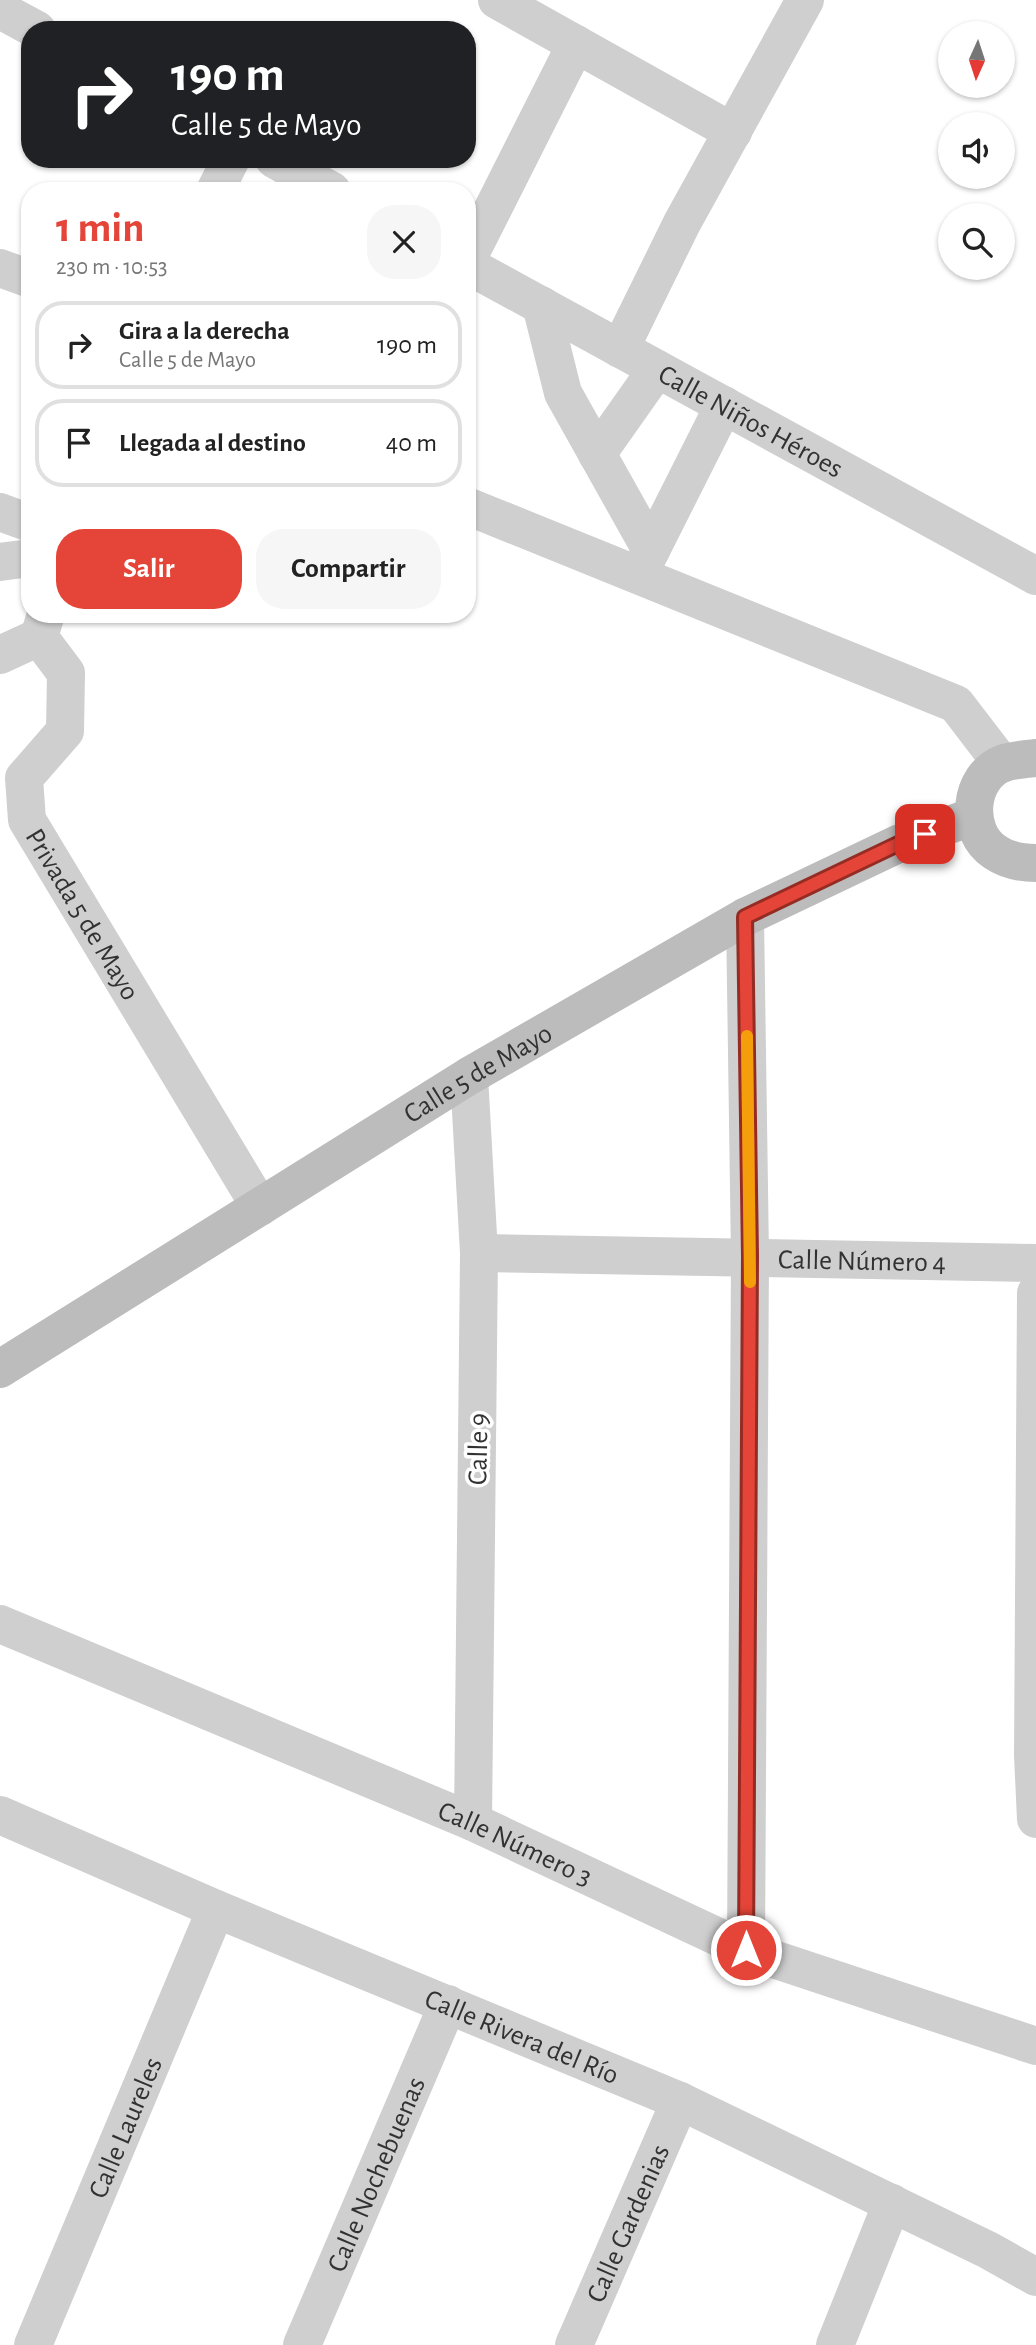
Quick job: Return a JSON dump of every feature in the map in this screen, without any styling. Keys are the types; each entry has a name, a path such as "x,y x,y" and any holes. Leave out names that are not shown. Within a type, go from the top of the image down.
{"street":[{"path":"497,0 733,132"},
{"path":"621,349 682,223 805,0"},
{"path":"476,244 576,44"},
{"path":"290,168 316,182"},
{"name":"Calle Niños Héroes","path":"476,267 1036,576"},
{"path":"0,268 21,276"},
{"path":"541,305 563,393 597,454 645,563"},
{"path":"597,454 657,369"},
{"path":"645,563 724,405"},
{"path":"476,509 645,563 957,704 1027,759 980,782 973,802 974,816 981,837 993,851 1013,862 1036,864"},
{"path":"0,512 21,520"},
{"path":"0,562 21,559"},
{"path":"0,655 42,626"},
{"name":"Privada 5 de Mayo","path":"42,626 66,673 65,731 24,778 27,820 260,1207"},
{"name":"Calle 5 de Mayo","path":"0,1369 469,1076 745,917 900,843 974,816"},
{"path":"745,917 750,1256 746,1950"},
{"name":"Calle 9","path":"469,1076 478,1253 473,1822"},
{"name":"Calle Número 4","path":"478,1253 1036,1263"},
{"path":"1036,1293 1036,1819"},
{"name":"Calle Número 3","path":"0,1625 473,1822 746,1950 1036,2046"},
{"name":"Calle Rivera del Río","path":"0,1815 216,1909 680,2101 988,2249 1036,2277"},
{"name":"Calle Laureles","path":"33,2345 216,1909"},
{"name":"Calle Nochebuenas","path":"302,2345 448,2004"},
{"name":"Calle Gardenias","path":"574,2345 680,2101"},
{"path":"835,2345 892,2203"}],"slow traffic":[{"path":"747,1036 750,1282"}],"route":[{"path":"746,1950 750,1256 745,917 900,843 925,834"}]}
